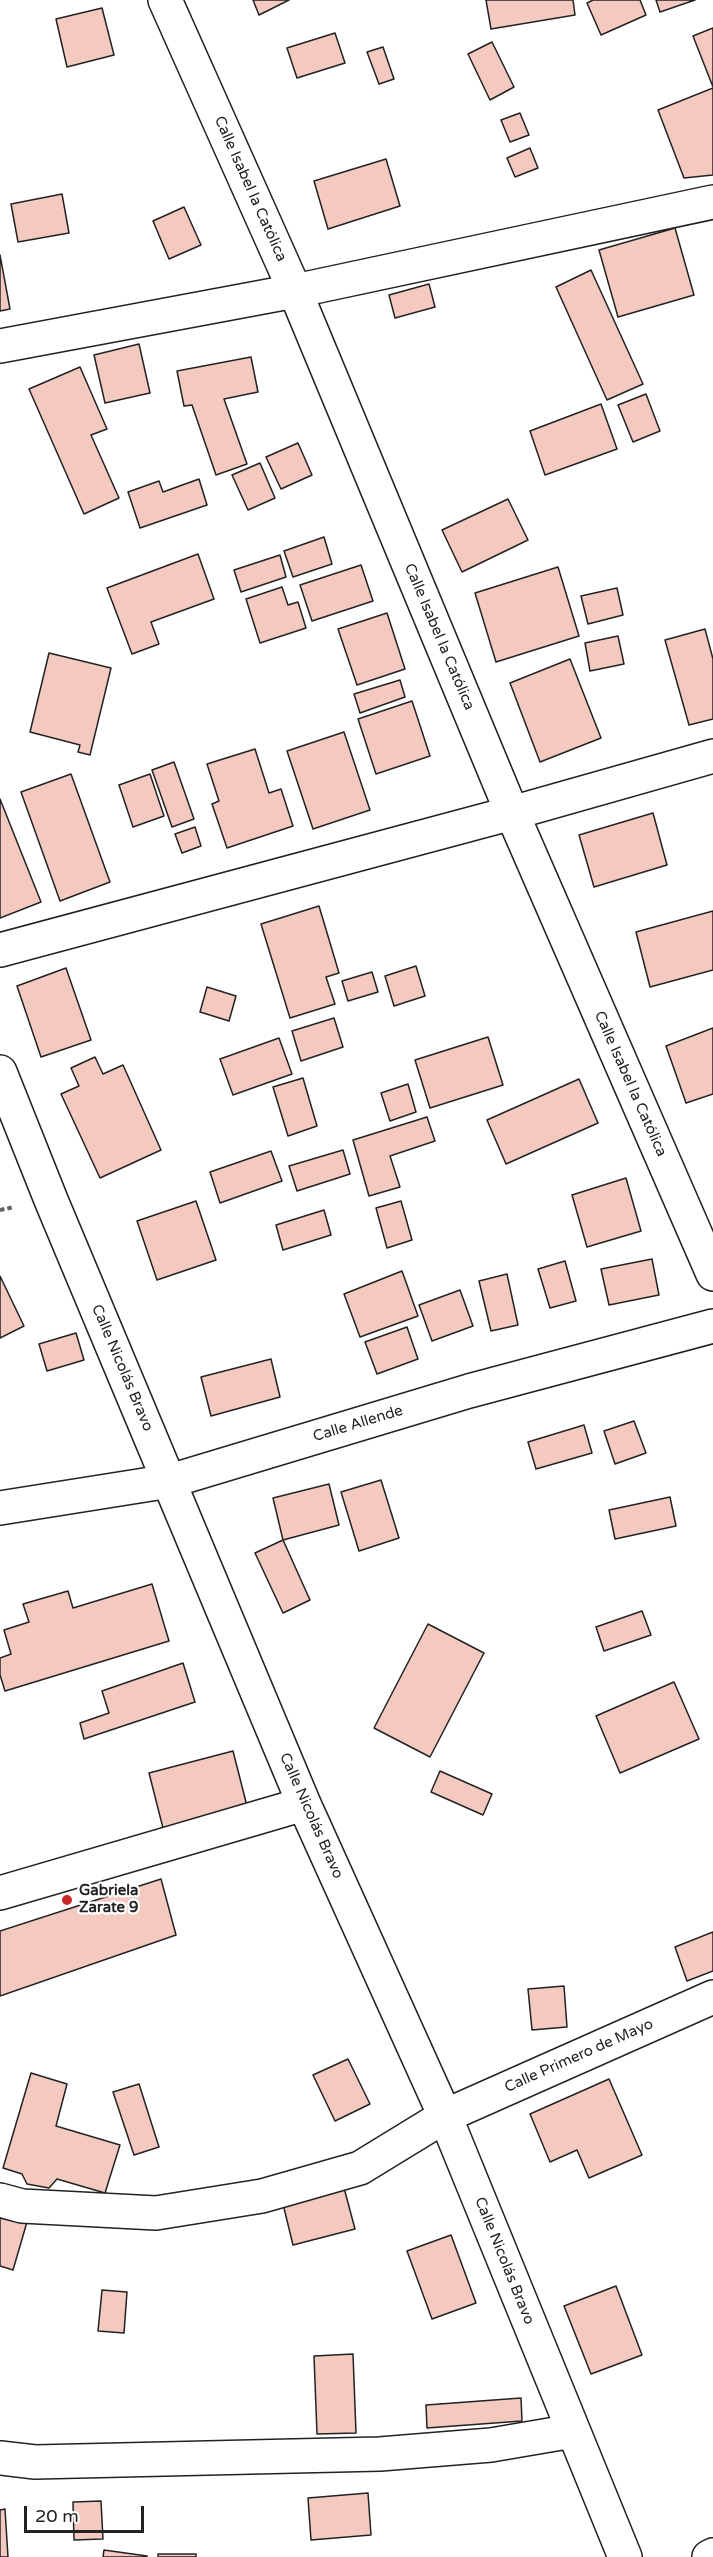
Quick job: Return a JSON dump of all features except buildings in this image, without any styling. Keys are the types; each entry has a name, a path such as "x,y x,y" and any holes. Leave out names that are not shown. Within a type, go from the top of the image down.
{"street":[{"name":"Calle Isabel la Católica","path":"165,0 295,291 512,813 713,1274"},
{"path":"0,346 295,291 713,202"},
{"path":"0,950 512,813 713,756"},
{"name":"Calle Nicolás Bravo","path":"0,1072 55,1211 304,1804 445,2116 625,2557"},
{"name":"Calle Allende","path":"0,1508 170,1481 469,1391 713,1326"},
{"path":"0,1893 304,1804"},
{"name":"Calle Primero de Mayo","path":"0,2200 22,2205 156,2213 262,2196 360,2168 445,2116 713,1997"},
{"path":"0,2458 35,2462 380,2454 491,2445 573,2431"},
{"path":"709,2557 713,2555"}],"place":[{"name":"Gabriela Zarate 9","path":"67,1900"}]}
